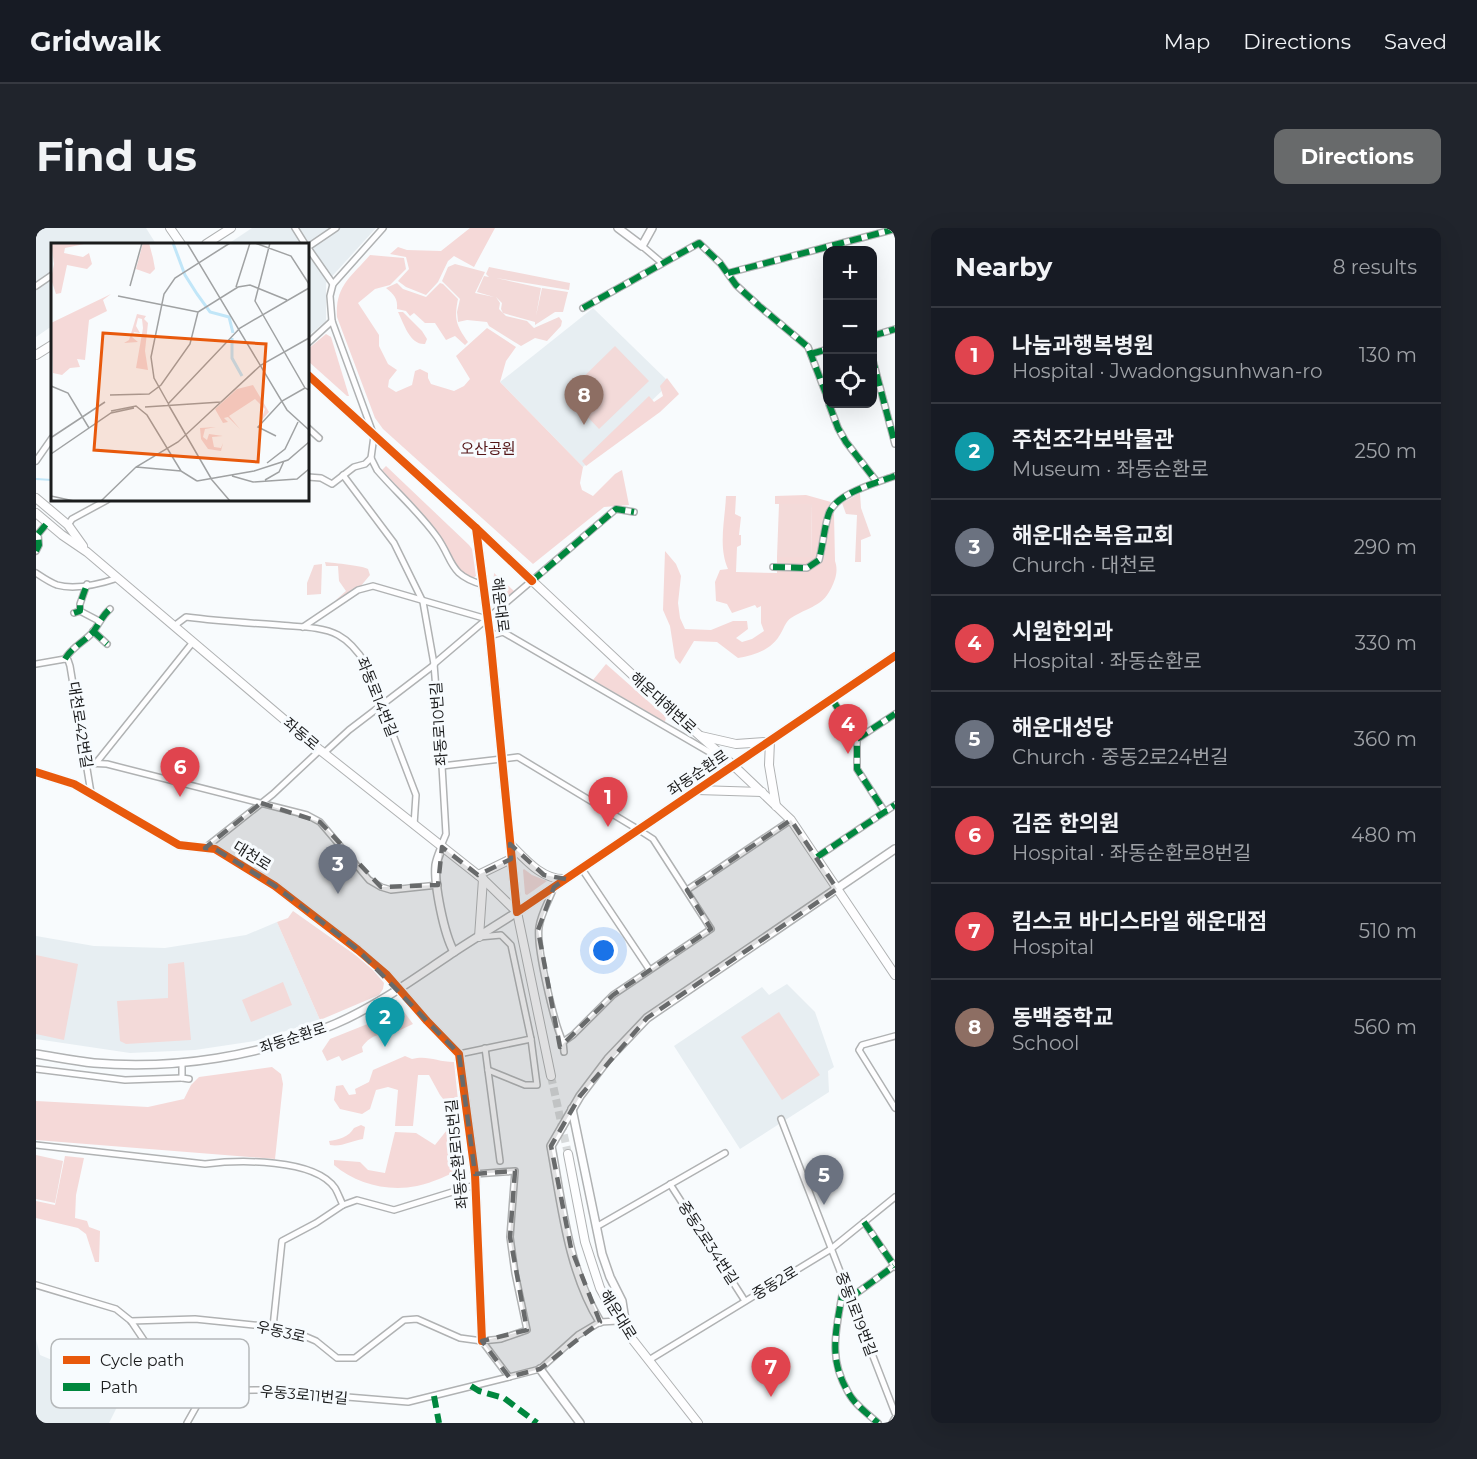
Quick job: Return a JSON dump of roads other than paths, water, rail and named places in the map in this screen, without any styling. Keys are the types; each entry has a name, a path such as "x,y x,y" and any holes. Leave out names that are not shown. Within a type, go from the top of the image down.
{"main road":[{"path":"170,228 180,243"},
{"path":"208,243 231,228"},
{"path":"36,355 51,346"},
{"path":"309,376 476,528"},
{"name":"좌동로","path":"36,498 68,525 87,552"},
{"name":"좌동로","path":"36,513 87,552 322,752 480,877 517,912"},
{"name":"해운대해변로","path":"476,528 791,820 895,975"},
{"name":"해운대로","path":"476,528 490,636 517,912 551,1076"},
{"name":"좌동순환로","path":"517,912 895,656"},
{"path":"699,735 744,744 770,741 769,765 776,806"},
{"path":"697,790 762,792"},
{"path":"510,844 544,875 566,879"},
{"path":"479,937 480,877 511,859"},
{"name":"해운대로","path":"568,1154 585,1242 600,1288 618,1321 698,1423"}],"street":[{"path":"295,228 305,243"},
{"path":"309,245 336,228"},
{"path":"383,228 333,284 330,296 332,321 374,436 371,458 377,470 437,537 451,565 469,581 484,585"},
{"path":"618,228 662,263"},
{"path":"642,246 652,228"},
{"path":"728,273 895,229"},
{"path":"583,308 699,243 720,262 736,285 808,346 823,387"},
{"path":"309,249 333,284"},
{"path":"36,286 51,276"},
{"path":"309,341 332,321"},
{"path":"877,335 895,329"},
{"path":"811,354 823,350"},
{"path":"877,373 895,444"},
{"path":"831,408 846,442 877,482"},
{"path":"309,429 319,438"},
{"path":"36,461 51,439"},
{"path":"309,477 321,478 332,484 354,466 365,464 371,458"},
{"name":"좌동로10번길","path":"343,475 394,543 423,602 434,664 442,766 446,834 441,846"},
{"path":"774,567 807,568 819,560 831,509 844,498 895,476"},
{"path":"68,525 72,519 105,501"},
{"path":"205,848 434,664 616,509 634,512"},
{"path":"36,551 39,545 38,534 48,522"},
{"path":"36,573 56,585 101,584 118,578"},
{"path":"87,584 77,612 99,621"},
{"path":"303,627 358,590 373,586 417,597 423,602 487,620"},
{"path":"36,664 65,659 69,652 93,631 110,609"},
{"name":"좌동로14번길","path":"174,626 186,617 303,627 336,634 358,651 366,664 416,795 414,825"},
{"path":"93,631 107,644"},
{"path":"490,636 502,632 734,766"},
{"path":"96,763 193,642"},
{"name":"대천로42번길","path":"65,659 68,660 70,666 91,793"},
{"path":"832,699 857,739 857,770 885,812"},
{"path":"857,739 895,714"},
{"path":"442,766 518,757 653,838 711,929 614,995 563,1042"},
{"path":"86,763 96,763 308,815 320,822 369,880 381,887 391,890 438,885"},
{"name":"대천로","path":"36,772 74,784 178,846 215,849 275,886 358,950 386,974 398,989"},
{"path":"817,857 895,805"},
{"path":"687,890 791,820"},
{"path":"441,846 436,865 438,885 445,933 454,952"},
{"path":"600,1322 584,1292 570,1248 551,1146 572,1109 608,1059 647,1018 895,849"},
{"path":"582,868 650,969"},
{"path":"554,887 538,930 556,1028 563,1042 564,1052"},
{"name":"좌동순환로","path":"36,1054 93,1063 129,1065 182,1062 242,1053 283,1043 336,1024 398,989 517,912"},
{"path":"479,937 501,935 511,945 531,1039 537,1084 525,1085 488,1070"},
{"path":"398,989 459,1054 531,1039"},
{"path":"895,1036 862,1045 859,1050 895,1108"},
{"path":"485,1048 500,1161"},
{"name":"좌동순환로15번길","path":"459,1054 476,1185 482,1341 501,1339 527,1330 510,1237 515,1171 475,1174"},
{"path":"182,1062 182,1078"},
{"path":"36,1069 125,1080 189,1079"},
{"path":"572,1109 604,1262 622,1301 627,1333"},
{"name":"중동1로19번길","path":"781,1119 895,1413"},
{"path":"36,1145 205,1164 230,1161 291,1165 314,1172 334,1186 343,1205"},
{"path":"596,1227 725,1153"},
{"name":"중동2로34번길","path":"670,1184 746,1301"},
{"path":"273,1327 282,1241 316,1224 343,1205 357,1200 394,1210 476,1185"},
{"name":"중동2로","path":"649,1360 831,1249 895,1197"},
{"path":"864,1222 895,1266 849,1295 842,1295 834,1341 835,1361 848,1394 878,1423"},
{"path":"36,1285 105,1304 116,1309 131,1321"},
{"name":"우동3로","path":"131,1321 195,1319 273,1327 296,1332 316,1341 337,1358 355,1359 404,1320 417,1318 460,1338 482,1341"},
{"name":"우동3로11번길","path":"131,1321 143,1339"},
{"path":"482,1341 509,1377 540,1369 578,1335 600,1322 618,1321"},
{"path":"540,1369 580,1423"},
{"name":"우동3로11번길","path":"249,1390 408,1402 509,1377"},
{"path":"188,1423 196,1408"},
{"path":"892,1423 895,1418"}],"waterway":[{"path":"36,479 51,480"}],"tunnel":[{"path":"551,1076 568,1154"}],"place":[{"name":"동백중학교","path":"584,425"},
{"name":"시원한외과","path":"848,754"},
{"name":"김준 한의원","path":"180,797"},
{"name":"나눔과행복병원","path":"608,827"},
{"name":"해운대순복음교회","path":"338,894"},
{"name":"주천조각보박물관","path":"385,1047"},
{"name":"해운대성당","path":"824,1205"},
{"name":"킴스코 바디스타일 해운대점","path":"771,1397"}],"park label":[{"name":"오산공원","path":"488,449"}]}
